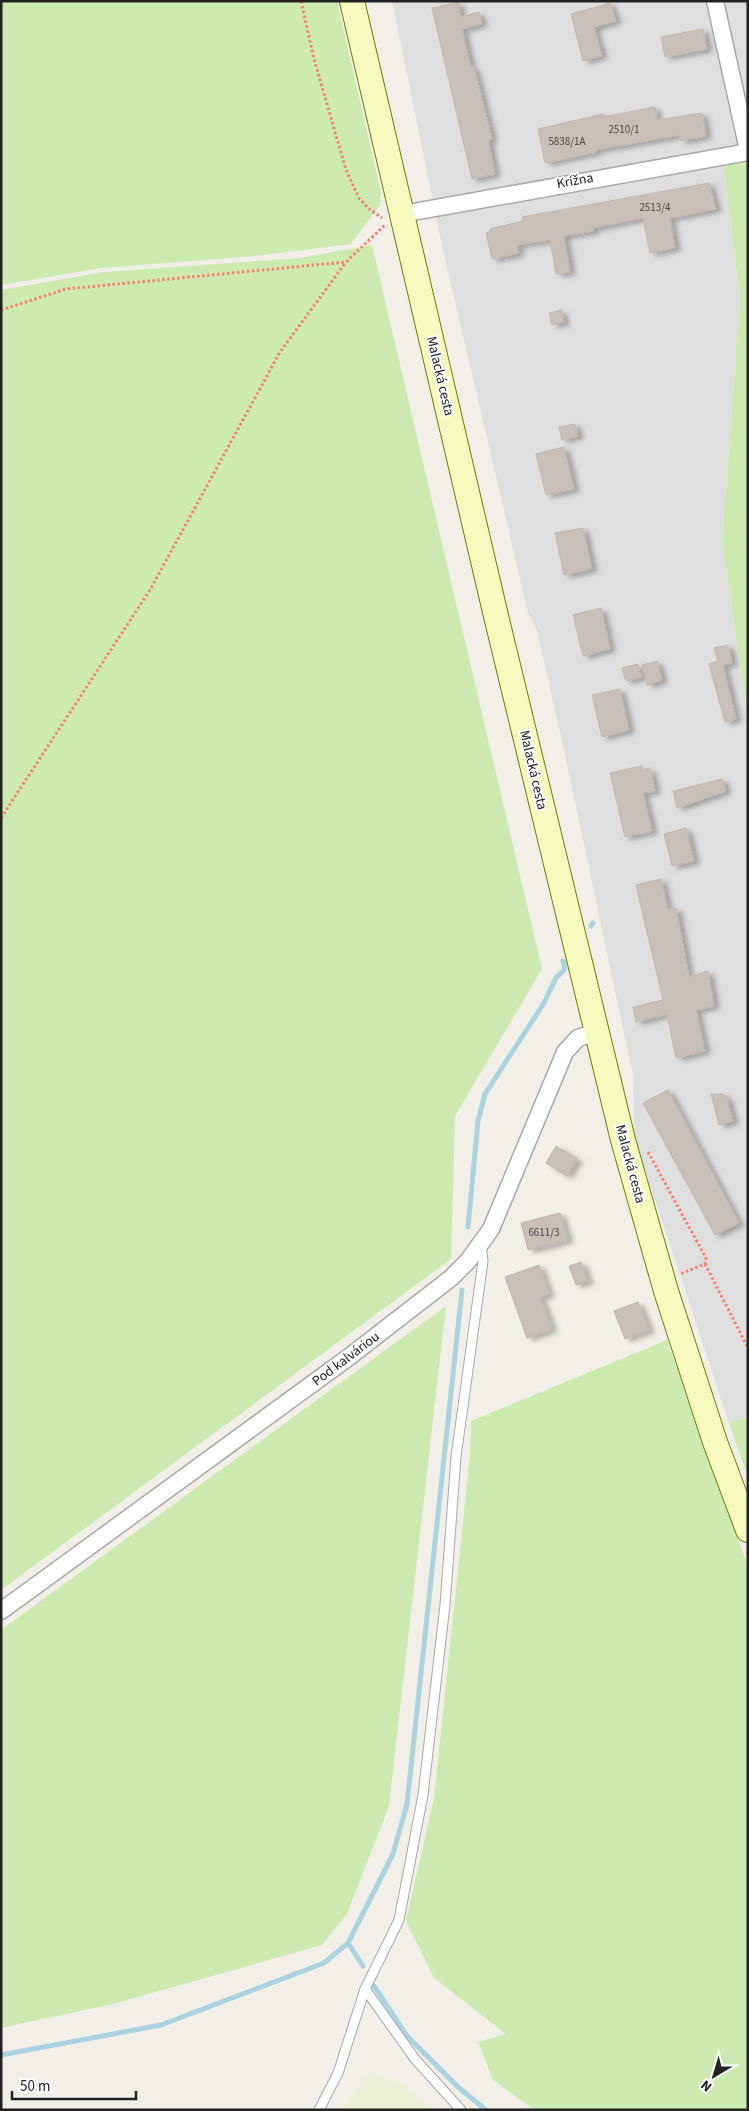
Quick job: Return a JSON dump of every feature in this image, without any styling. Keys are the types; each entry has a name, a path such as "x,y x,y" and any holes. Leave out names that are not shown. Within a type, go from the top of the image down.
{"main road":[{"name":"Malacká cesta","path":"352,1 395,218 623,1140 662,1280 715,1442 748,1530"}],"street":[{"path":"715,1 748,151"},
{"name":"Krížna","path":"395,218 748,151"},
{"name":"Pod kalváriou","path":"1,1611 401,1318 451,1278 481,1245 499,1211 566,1052 578,1038 597,1032"}],"lane":[{"path":"319,2110 338,2073 365,1989 399,1920 423,1795 445,1605 456,1457 483,1261 481,1245"},
{"path":"365,1989 415,2059 461,2110"}],"path":[{"path":"301,1 346,170 359,198 368,208 395,218"},
{"path":"1,818 150,590 280,352 346,262 380,228 395,218"},
{"path":"1,310 66,289 346,262"},
{"path":"623,1140 638,1141 645,1147 700,1246 706,1258 705,1264 748,1348"},
{"path":"662,1280 705,1264"}],"shaded area":[{"path":"392,1 748,1 748,146 722,150 740,300 722,542 748,716 748,1417 729,1423 634,1136 633,1076 565,755 537,631 528,613 444,255"}],"green space":[{"path":"1,1 337,1 381,192 380,205 351,244 246,257 101,268 1,285"},
{"path":"748,146 748,716 722,542 740,300 722,150"},
{"path":"372,245 542,969 455,1116 451,1259 1,1590 1,290 104,272 299,258"},
{"path":"446,1306 389,1806 347,1914 322,1945 113,2004 1,2028 1,1630"},
{"path":"667,1340 748,1567 748,2110 535,2110 493,2080 478,2042 506,2034 434,1978 406,1921 434,1798 470,1455 471,1421"},
{"path":"748,1417 748,1477 729,1423"},
{"path":"369,2073 397,2081 435,2110 342,2110"}],"building":[{"path":"458,2 461,17 479,12 482,24 462,29 471,68 474,67 492,139 488,140 495,174 472,179 432,8"},
{"path":"610,3 616,21 594,27 602,56 583,61 571,14"},
{"path":"703,29 707,49 665,57 661,37"},
{"path":"655,107 657,120 702,113 706,136 681,141 680,135 595,150 596,152 545,163 538,129 603,114 603,117"},
{"path":"709,183 716,209 670,218 675,248 650,253 643,218 593,228 593,231 564,236 570,272 556,274 550,240 517,245 519,253 492,259 486,233 490,232 490,229 523,221 522,217"},
{"path":"561,310 564,322 552,325 549,313"},
{"path":"575,424 578,436 562,440 559,427"},
{"path":"564,447 574,489 546,495 536,454"},
{"path":"583,528 592,569 564,575 555,533"},
{"path":"601,608 610,649 583,656 573,615"},
{"path":"728,645 732,663 723,665 736,719 725,722 709,664 718,661 714,648"},
{"path":"657,661 662,680 647,685 642,665"},
{"path":"638,664 642,677 626,681 622,668"},
{"path":"620,689 629,730 602,737 592,695"},
{"path":"641,766 642,771 650,768 655,791 643,793 652,831 625,837 610,773"},
{"path":"722,779 726,791 677,808 673,791"},
{"path":"686,828 694,861 672,866 664,834"},
{"path":"661,879 668,910 676,908 689,977 708,971 714,1006 696,1010 705,1051 676,1058 667,1014 636,1022 633,1007 663,1000 636,885"},
{"path":"668,1090 739,1223 715,1235 643,1103"},
{"path":"711,1094 723,1094 727,1098 733,1121 719,1125"},
{"path":"556,1146 577,1159 567,1176 546,1163"},
{"path":"560,1213 568,1240 528,1250 521,1223"},
{"path":"581,1262 588,1281 576,1285 569,1266"},
{"path":"539,1265 549,1294 540,1297 552,1329 527,1338 505,1277"},
{"path":"638,1302 649,1330 625,1339 614,1311"}],"waterway":[{"path":"468,1227 478,1121 485,1094 544,1003 556,978 565,969 563,961"},
{"path":"1,2055 161,2025 324,1963 348,1943 393,1854 407,1804 462,1290"},
{"path":"348,1943 363,1966"},
{"path":"374,1986 407,2036 457,2086 486,2110"}]}
